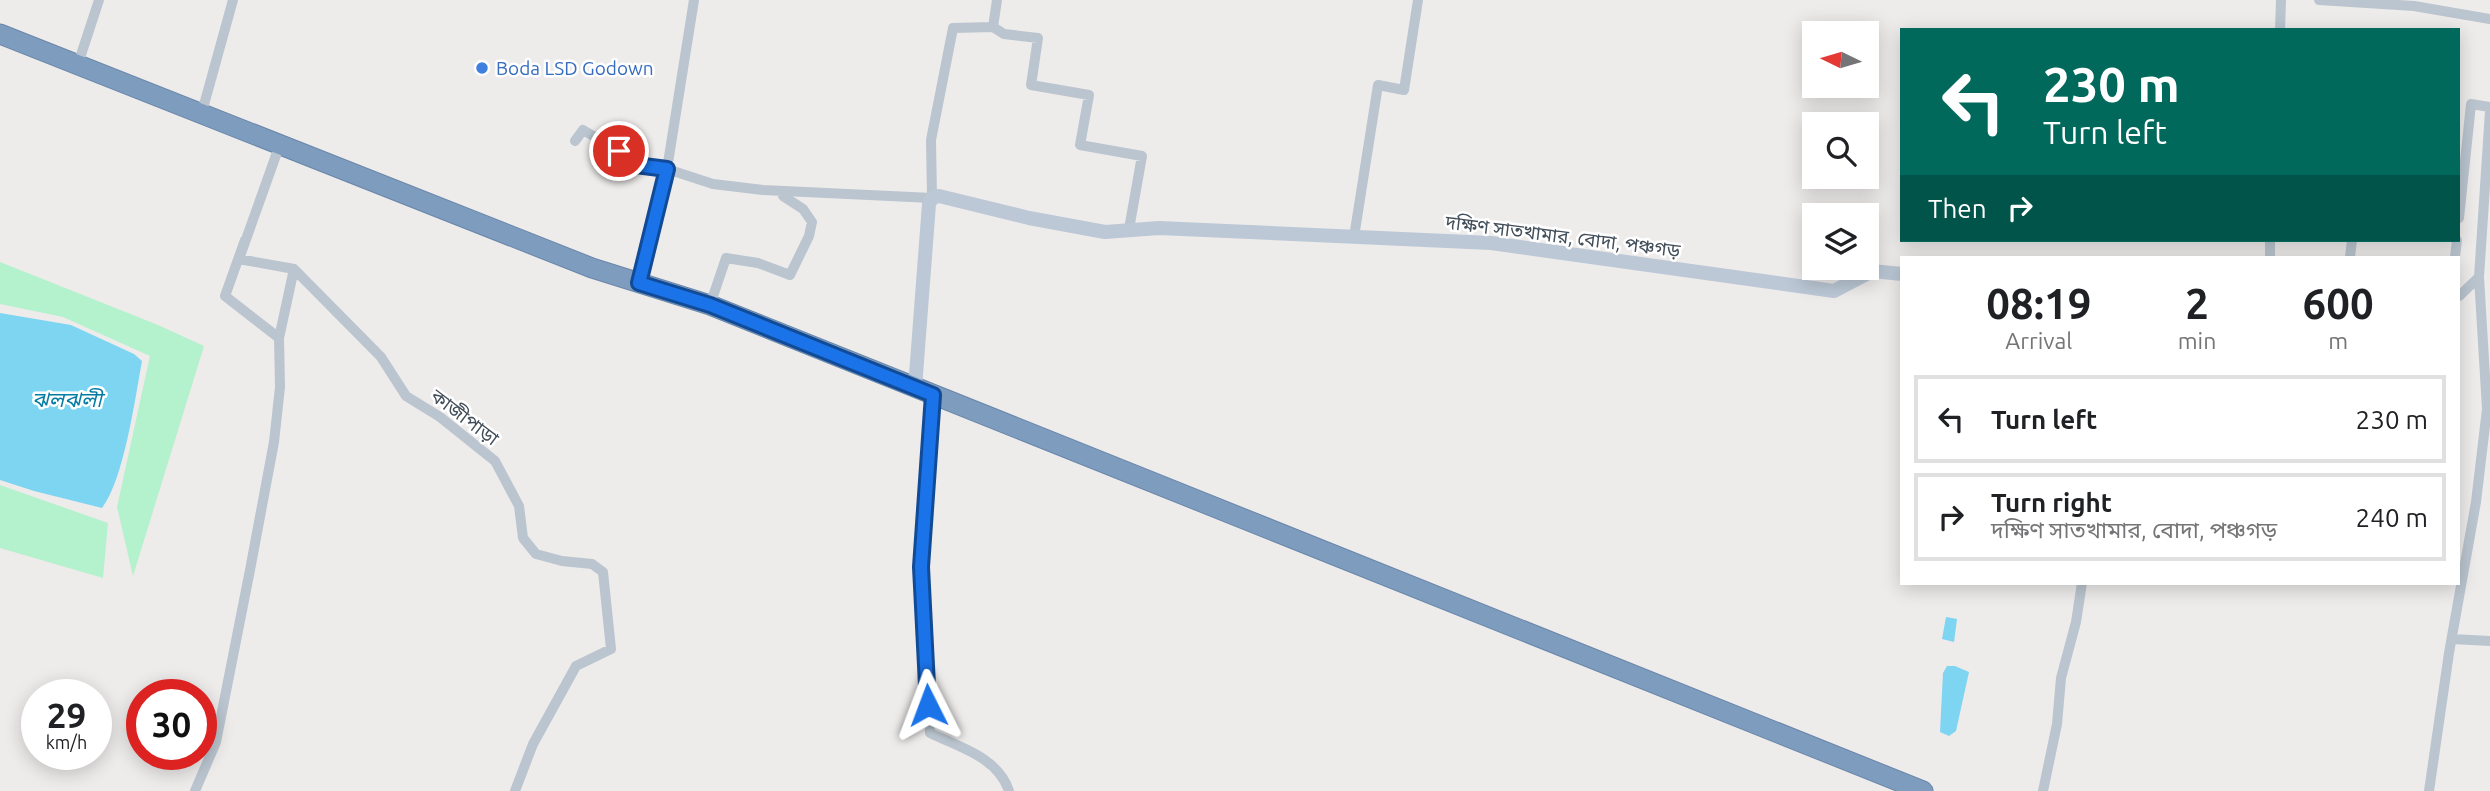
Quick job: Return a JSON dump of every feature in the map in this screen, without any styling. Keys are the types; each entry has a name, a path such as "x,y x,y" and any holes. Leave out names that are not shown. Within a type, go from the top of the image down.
{"highway":[{"path":"0,34 592,268 710,305 1923,791"}],"street":[{"path":"78,64 99,0"},
{"path":"202,112 233,0"},
{"path":"639,283 667,169 694,0"},
{"path":"993,27 998,0"},
{"path":"1354,237 1378,85 1404,90 1418,0"},
{"path":"2280,28 2281,0"},
{"path":"2319,0 2414,6 2490,19"},
{"path":"1009,791 996,769 982,757 930,733 921,567 929,204 932,198 931,140 953,28 993,27 1004,34 1038,38 1031,85 1089,95 1080,145 1142,156 1129,229"},
{"path":"2429,791 2476,502 2487,409 2479,277 2490,109 2470,104 2460,208"},
{"name":"দক্ষিণ সাতখামার, বোদা, পঞ্চগড়","path":"575,141 583,130 619,151 628,164 667,169 713,184 763,190 932,198 939,196 1029,218 1105,232 1159,228 1492,243 1834,291 1871,271 1900,274"},
{"path":"195,791 216,741 274,442 280,387 279,338 294,269 239,259 280,144"},
{"path":"710,305 726,258 758,263 790,275 809,236 812,222 803,209 783,196"},
{"path":"246,240 225,296 279,338"},
{"name":"কাজীপাড়া","path":"294,269 381,357 406,396 440,417 495,461 519,506 523,538 536,554 562,561 592,564 603,572 611,649 576,666 533,744 515,791"},
{"path":"2460,295 2479,277"},
{"path":"2043,791 2057,724 2061,678 2076,622 2082,585"},
{"path":"2452,639 2490,641"}],"green space":[{"path":"0,262 204,346 133,576 117,507 150,356 63,317 0,304"},
{"path":"0,485 108,523 103,578 0,548"}],"water":[{"name":"ঝলঝলী","path":"0,313 71,325 134,354 142,361 117,478 102,508 0,480"},
{"path":"1946,617 1957,619 1954,642 1942,639"},
{"path":"1947,666 1955,666 1969,672 1956,731 1949,736 1940,732 1943,673"}],"place":[{"name":"Boda LSD Godown","path":"482,68"}],"route":[{"path":"619,151 628,164 667,169 639,283 710,305 933,395 921,567 928,705"}]}
